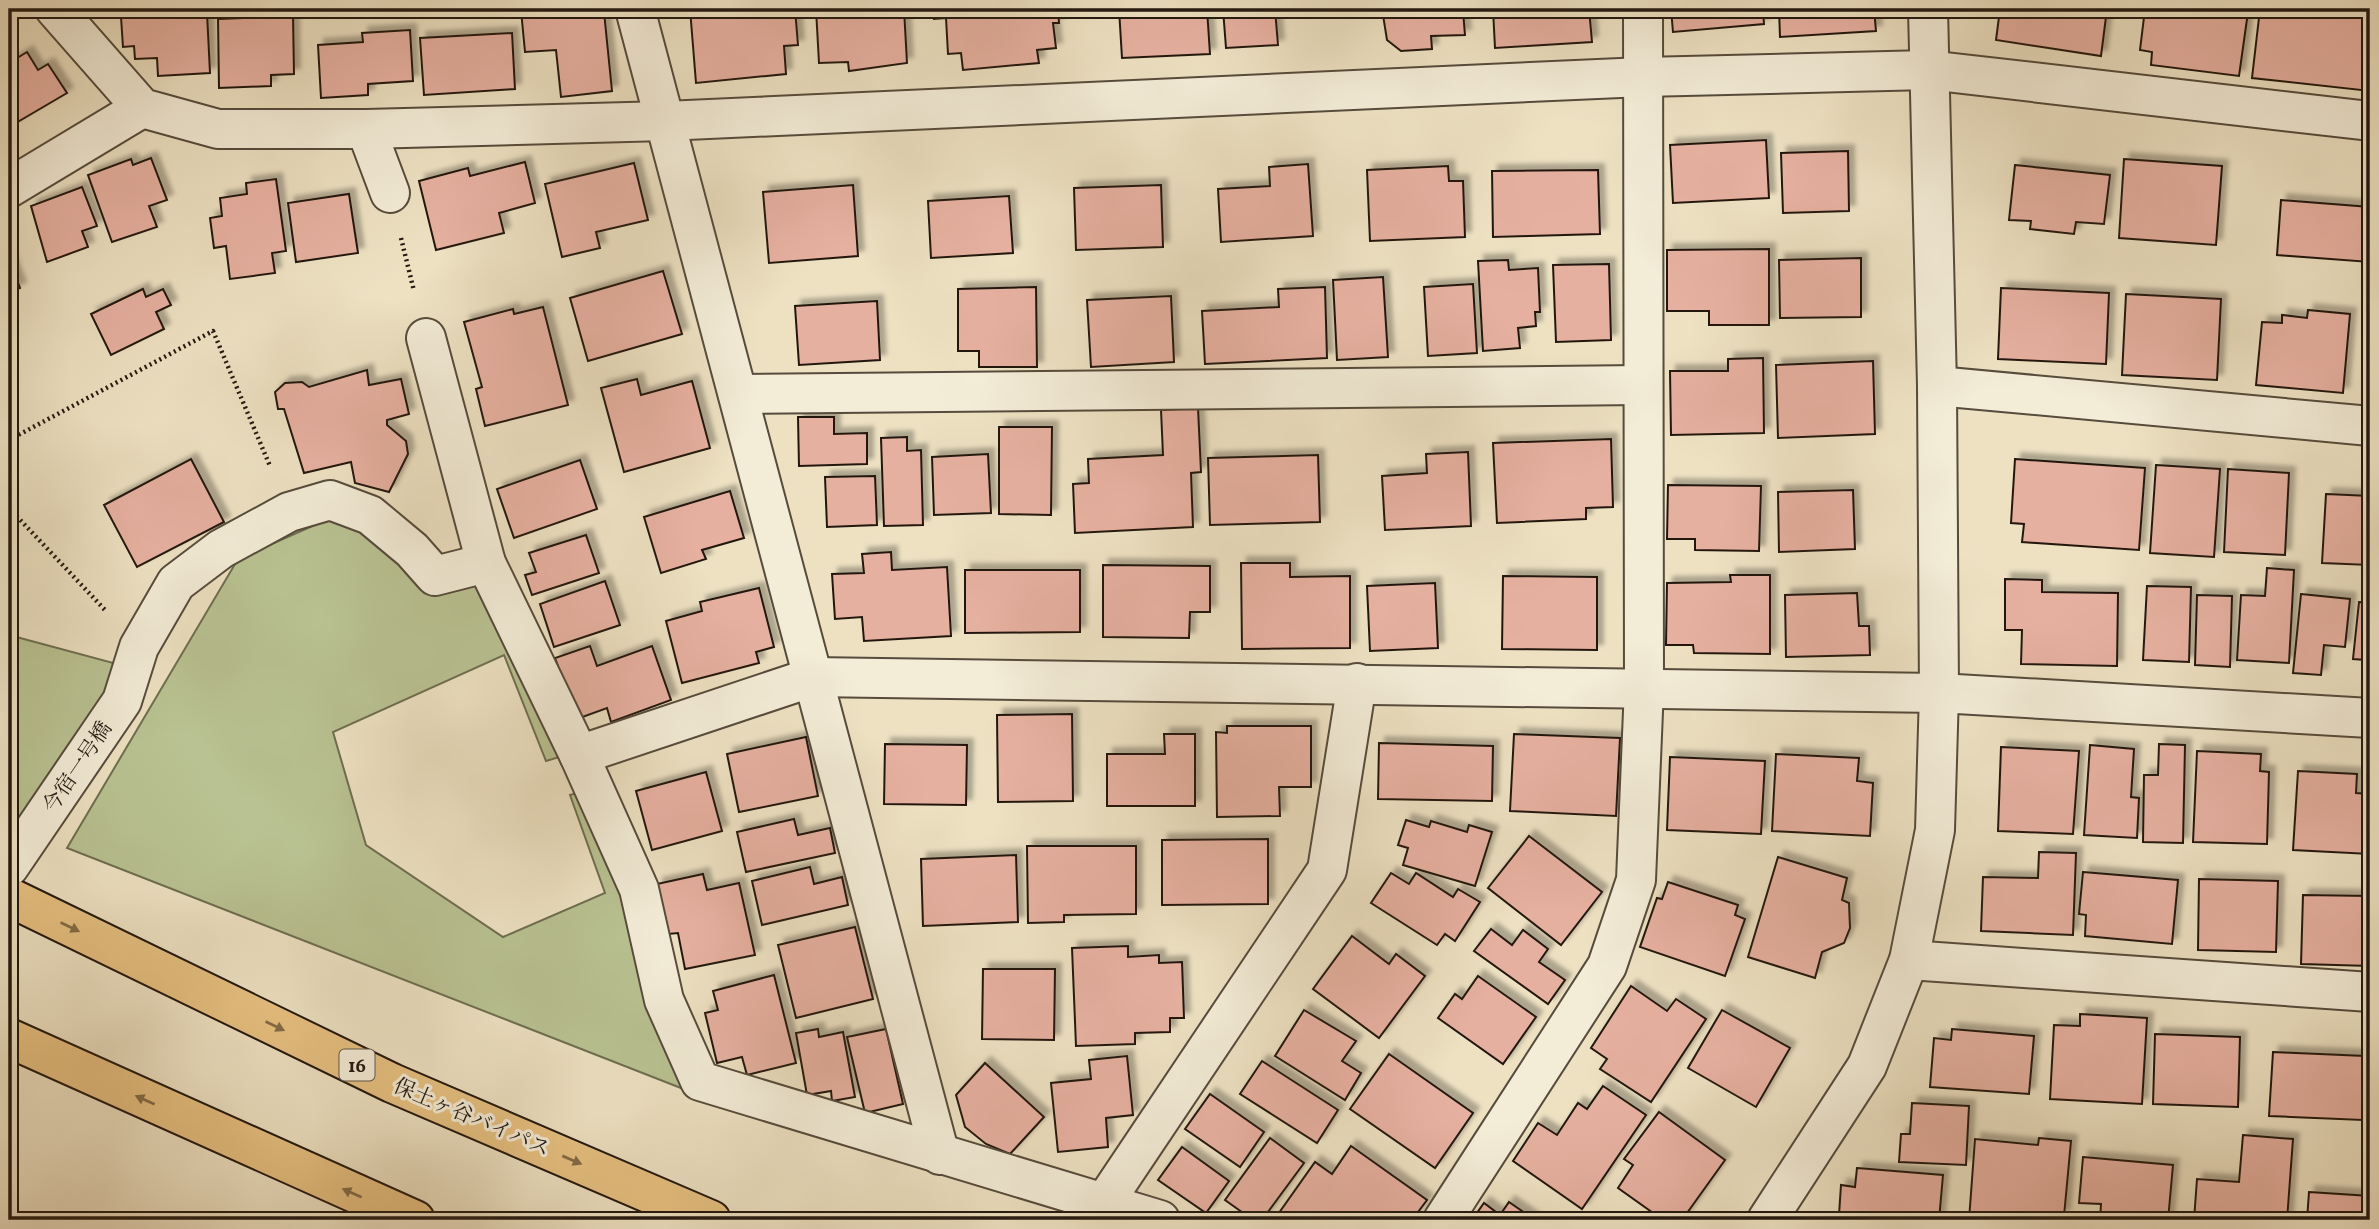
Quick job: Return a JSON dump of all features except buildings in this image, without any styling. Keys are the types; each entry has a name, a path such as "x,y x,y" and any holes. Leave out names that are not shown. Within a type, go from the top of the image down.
{"highway":[{"name":"保土ヶ谷バイパス","path":"9,897 392,1083 711,1220"},
{"path":"9,1038 415,1220"}],"street":[{"path":"55,9 142,108 218,129 366,129 665,121 1643,77 1928,70 2370,121"},
{"path":"635,9 940,1155"},
{"path":"1443,1220 1607,966 1636,880 1644,687 1643,9"},
{"path":"1767,1220 1867,1066 1909,960 1935,830 1938,693 1937,386 1928,9"},
{"path":"9,188 142,108"},
{"path":"366,129 390,193"},
{"path":"426,338 486,563 579,755 639,889 664,1000 700,1081 1160,1220"},
{"path":"738,394 1642,385"},
{"path":"1937,386 2370,426"},
{"name":"今宿一号橋","path":"9,867 122,701 139,646 176,583 221,549 289,512 330,500 370,515 412,550 435,576 486,563"},
{"path":"579,755 813,677 1938,693 2370,718"},
{"path":"1104,1203 1327,870 1357,683"},
{"path":"1909,960 2370,992"}],"path":[{"path":"390,193 426,338"},
{"path":"9,440 213,331 289,512"},
{"path":"9,508 139,646"}],"green space":[{"path":"360,505 475,583 563,756 546,761 504,655 333,732 366,845 503,937 605,893 570,795 588,790 686,1090 67,848 238,559"},
{"path":"9,635 132,668 19,830 9,825"}]}
